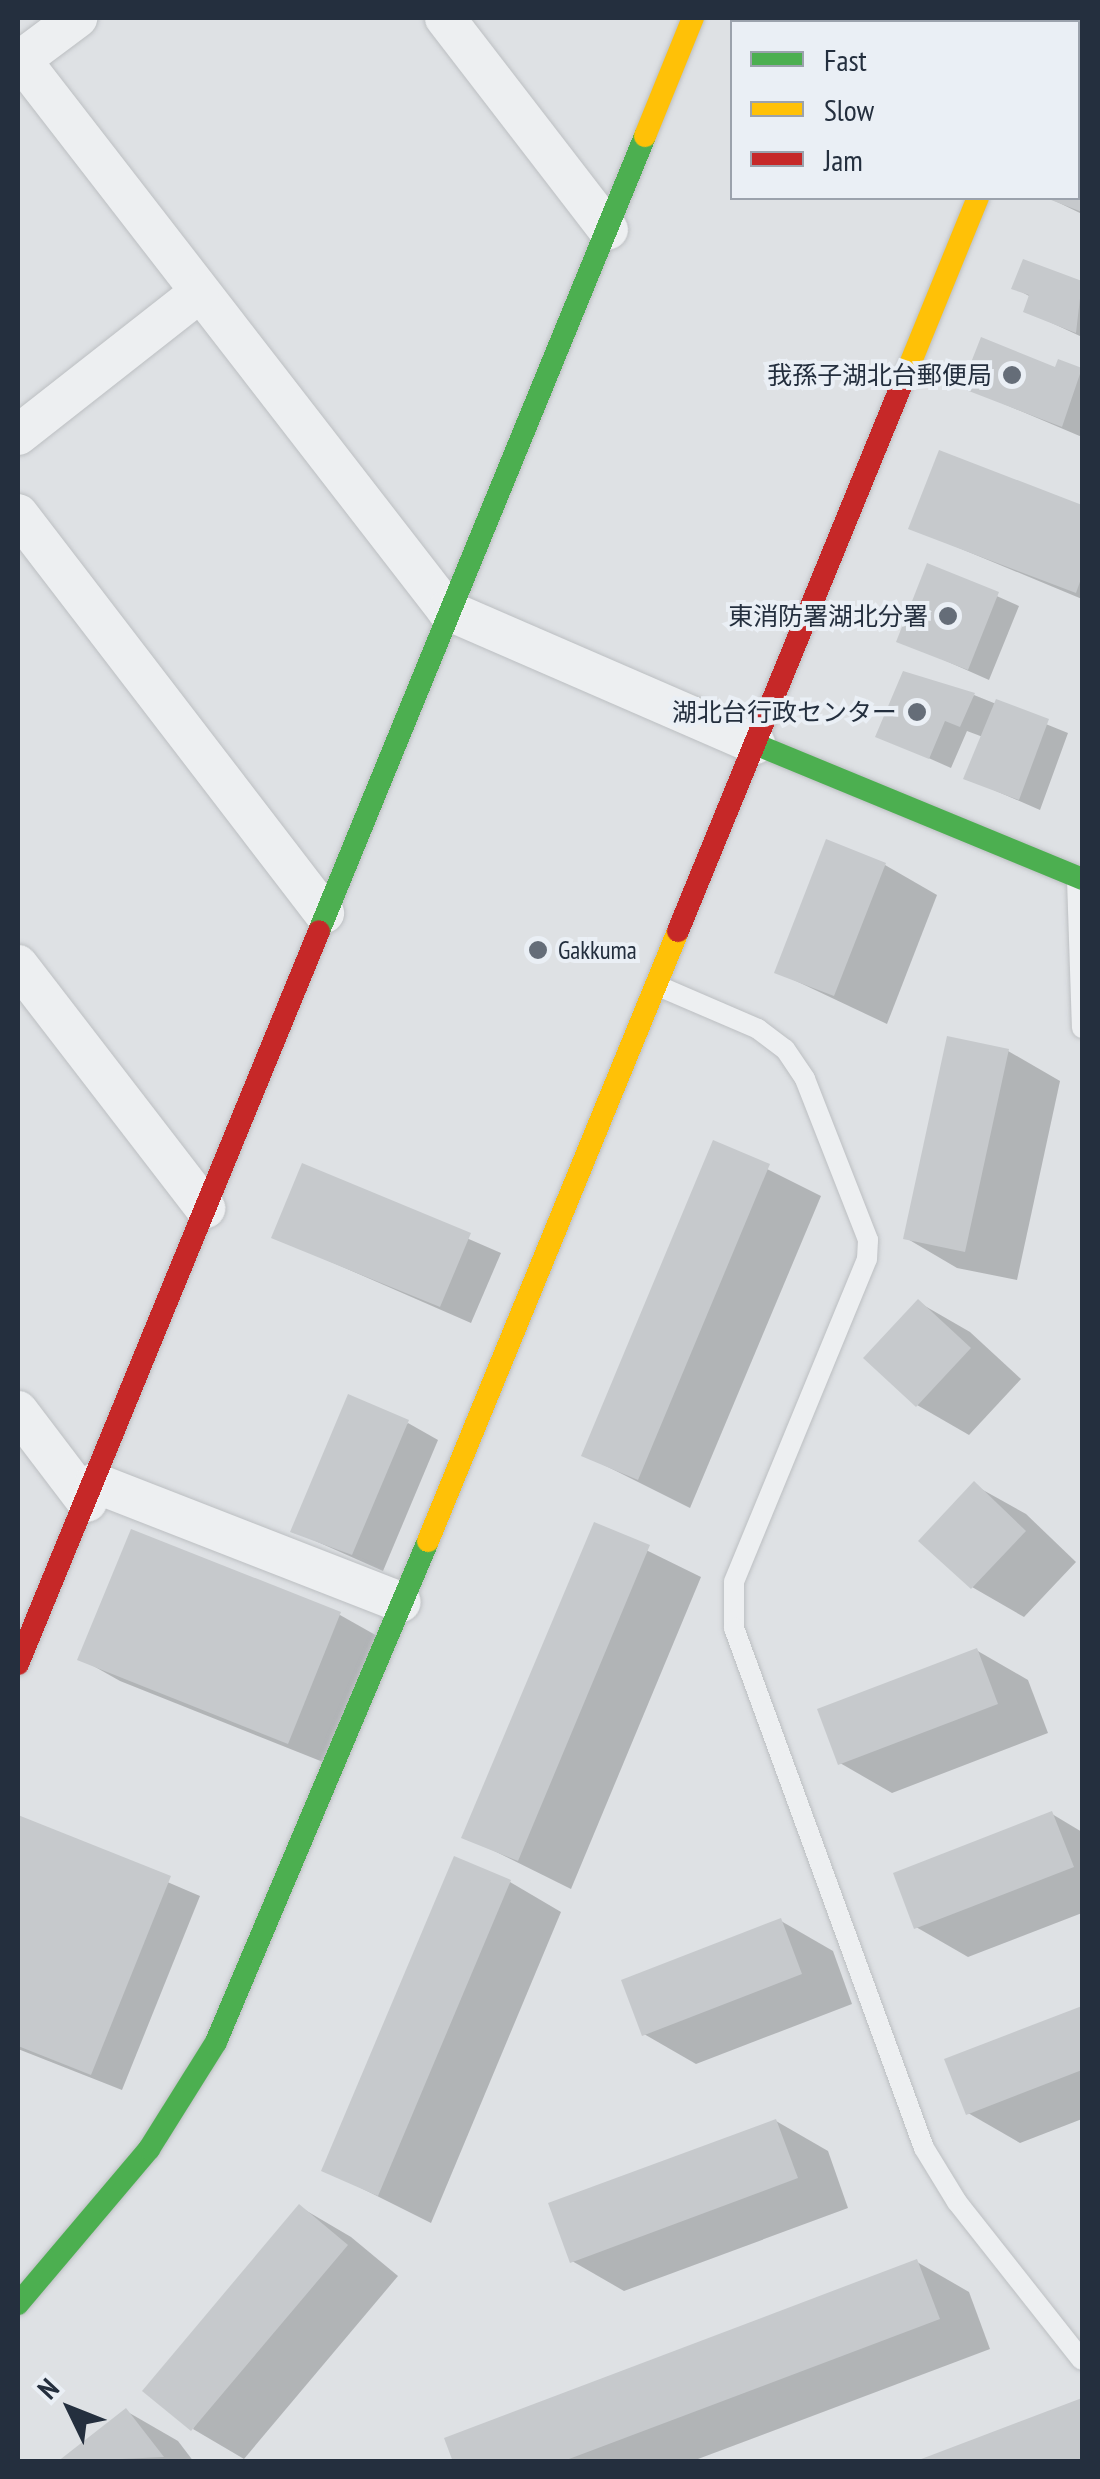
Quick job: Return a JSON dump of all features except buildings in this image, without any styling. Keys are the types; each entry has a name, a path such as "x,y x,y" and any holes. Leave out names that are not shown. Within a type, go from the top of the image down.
{"street":[{"path":"77,18 19,59 447,610 1080,878"},
{"path":"445,18 608,230"},
{"path":"18,1664 692,18"},
{"path":"18,2304 150,2149 216,2042 270,1927 977,200"},
{"path":"18,435 200,293"},
{"path":"18,514 324,913"},
{"path":"18,964 205,1208"},
{"path":"18,1411 91,1492 401,1602"}],"lane":[{"path":"1080,878 1082,1028"},
{"path":"654,984 758,1029 785,1049 804,1078 868,1240 866,1259 734,1582 734,1628 924,2148 958,2202 1082,2360"}],"traffic: fast":[{"path":"319,931 645,136"},
{"path":"755,744 1082,879"},
{"path":"18,2304 149,2149 216,2042 428,1541"}],"traffic: slow":[{"path":"645,136 693,18"},
{"path":"906,374 977,200"},
{"path":"428,1541 678,931"}],"traffic: jam":[{"path":"678,931 906,374"},
{"path":"18,1664 319,931"}],"place":[{"name":"我孫子湖北台郵便局","path":"1012,375"},
{"name":"東消防署湖北分署","path":"948,616"},
{"name":"湖北台行政センター","path":"917,712"},
{"name":"Gakkuma","path":"538,950"}]}
